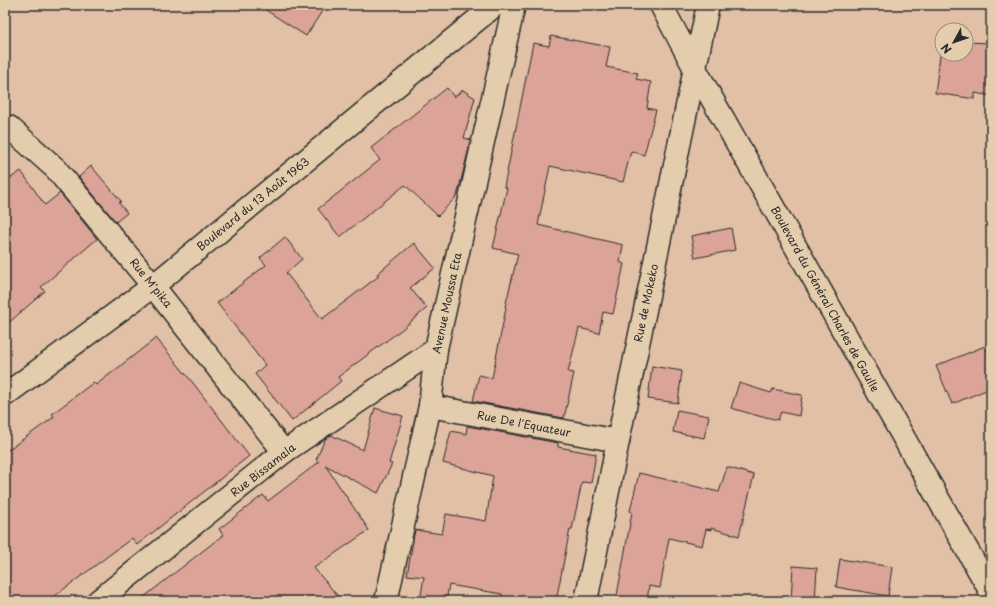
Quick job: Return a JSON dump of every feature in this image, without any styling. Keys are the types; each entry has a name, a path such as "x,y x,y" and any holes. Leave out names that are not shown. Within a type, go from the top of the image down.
{"street":[{"name":"Boulevard du 13 Août 1963","path":"5,395 153,286 495,5"},
{"name":"Avenue Moussa Eta","path":"386,601 430,406 436,349 514,5"},
{"name":"Boulevard du Général Charles de Gaulle","path":"662,5 694,67 991,592"},
{"name":"Rue de Mokeko","path":"586,601 694,67 708,5"},
{"name":"Rue M'pika","path":"5,127 9,127 56,169 153,286 284,452"},
{"name":"Rue Bissamala","path":"98,601 284,452 436,349"},
{"name":"Rue De l'Equateur","path":"430,406 618,441"}],"building":[{"path":"258,5 326,5 306,36"},
{"path":"551,36 610,47 606,67 638,73 636,79 651,82 647,108 656,110 644,155 631,151 623,182 550,166 538,225 623,245 620,262 624,264 613,314 603,312 599,333 579,328 568,372 574,373 564,418 473,401 479,375 492,378 505,307 518,254 493,248 507,188 504,187 533,43 549,46"},
{"path":"974,42 991,43 991,96 975,93 975,99 935,93 939,62 974,62"},
{"path":"447,88 454,97 463,90 475,98 464,138 471,140 457,196 438,216 405,185 340,237 318,209 380,160 371,148"},
{"path":"91,166 121,201 119,203 127,213 116,222 79,177"},
{"path":"21,171 45,205 60,193 97,239 41,287 45,291 5,326 5,182"},
{"path":"731,228 735,250 695,258 691,236"},
{"path":"285,237 302,259 286,273 322,319 379,276 377,274 414,243 435,268 410,288 427,308 401,330 338,377 341,381 292,421 255,374 265,365 217,303 266,265 260,258"},
{"path":"156,338 193,383 249,456 137,545 132,538 48,601 5,601 5,452 54,417 52,414 94,382 96,385"},
{"path":"985,346 991,360 991,388 952,404 936,366"},
{"path":"652,366 682,371 678,403 648,399"},
{"path":"739,383 771,393 773,389 802,395 799,416 781,412 778,420 731,408"},
{"path":"375,408 403,416 389,463 392,464 378,493 325,465 369,530 314,568 342,601 139,601 223,535 219,529 263,495 268,501 319,462 316,460 325,439 331,435 363,450"},
{"path":"677,410 709,416 704,438 673,432"},
{"path":"467,426 558,443 558,447 596,454 591,483 582,482 572,529 570,529 556,601 501,601 502,594 449,585 446,601 420,601 424,577 407,575 415,530 442,534 446,514 486,521 493,476 443,463 451,431 466,434"},
{"path":"727,467 754,475 739,536 711,528 711,530 706,529 702,546 669,538 660,588 649,586 647,601 616,601 632,512 630,511 639,473 719,492"},
{"path":"840,559 892,567 888,596 836,587"},
{"path":"793,566 817,568 815,601 791,601"}]}
